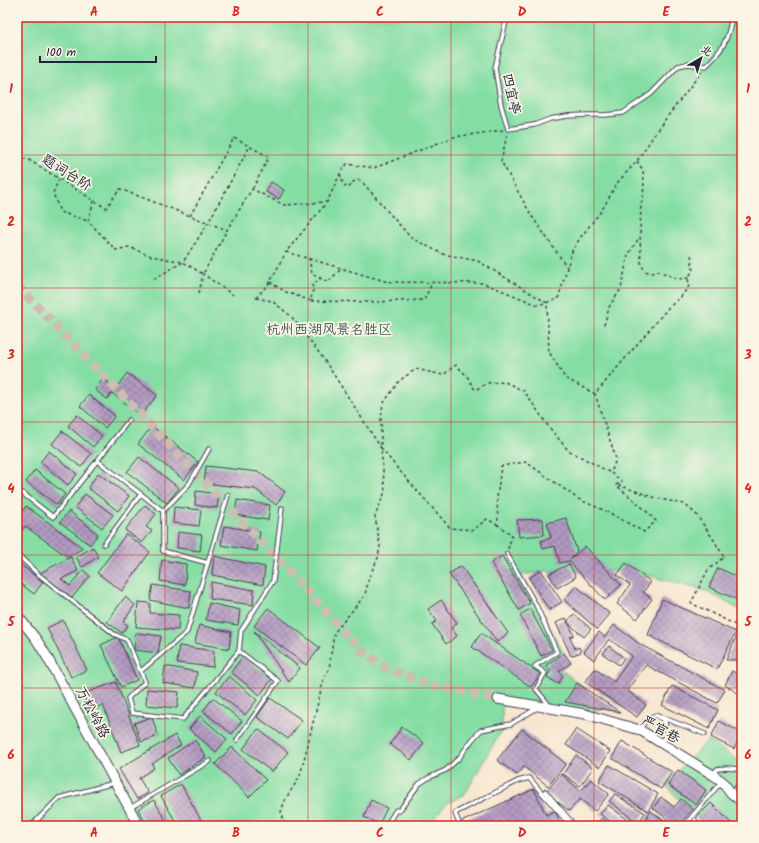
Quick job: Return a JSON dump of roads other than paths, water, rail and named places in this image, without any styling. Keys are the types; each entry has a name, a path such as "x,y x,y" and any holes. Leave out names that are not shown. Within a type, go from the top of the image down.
{"street":[{"name":"万松岭路","path":"17,615 36,639 46,655 139,826"},
{"name":"严官巷","path":"498,698 586,714 640,730 713,775 742,802"}],"lane":[{"name":"四宜亭","path":"507,17 495,68 501,105 508,129 534,125 550,119 567,116 605,116 623,113 651,94 678,66 687,64 706,66 716,57 728,38 732,17"},
{"path":"17,496 20,492 53,517 130,420"},
{"path":"208,562 163,551 163,511 189,484 209,449"},
{"path":"98,461 163,511"},
{"path":"104,544 141,494"},
{"path":"141,671 187,632 228,495"},
{"path":"17,554 38,574 114,634 127,640 145,682 128,698 132,713 183,719 239,651 241,631 273,581 282,508"},
{"path":"507,554 536,605 558,652 535,666 544,673 536,689 552,708"},
{"path":"237,740 278,681 239,651"},
{"path":"386,826 396,810 398,811 419,784 446,770 459,758 481,730 511,724 539,706"},
{"path":"640,730 645,720 656,715 705,734"},
{"path":"656,715 664,721 666,732 663,745"},
{"path":"129,808 210,761"},
{"path":"713,775 717,769 739,769 742,765"},
{"path":"460,826 455,813 518,781 529,778 571,826"},
{"path":"684,826 722,782"},
{"path":"31,826 46,809 59,798 115,783"},
{"path":"545,790 576,826"}],"tunnel":[{"path":"17,285 305,588 360,650 386,668 425,683 498,699"}],"park label":[{"name":"杭州西湖风景名胜区","path":"329,329"}]}
